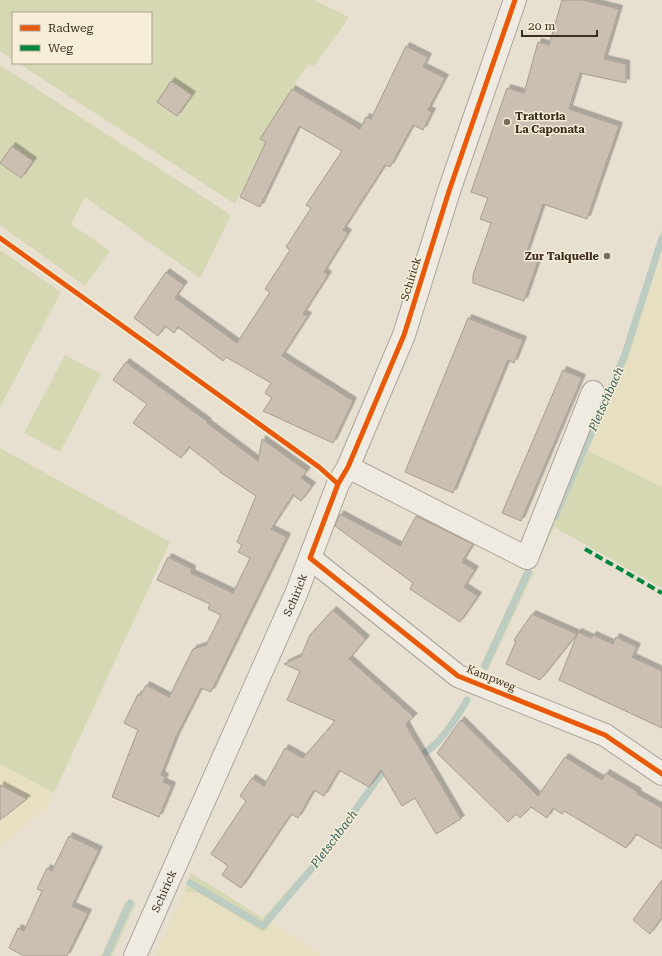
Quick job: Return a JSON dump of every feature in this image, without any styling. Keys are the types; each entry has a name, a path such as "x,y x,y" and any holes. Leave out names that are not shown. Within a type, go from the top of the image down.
{"street":[{"name":"Schirick","path":"135,956 290,609 338,484 348,467 404,335 449,191 515,0"},
{"path":"348,467 527,558 593,392"},
{"name":"Kampweg","path":"310,558 458,676 605,735 662,774"}],"shaded area":[{"path":"662,248 662,487 588,451 628,359"},
{"path":"0,764 54,793 47,807 0,847"},
{"path":"184,892 199,893 263,932 271,923 324,956 155,956"}],"green space":[{"path":"0,0 314,0 349,17 314,67 308,64 277,112 280,114 235,204 20,64 152,64 152,12 12,12 12,59 0,51"},
{"path":"0,65 231,215 200,278 85,197 71,224 110,251 85,286 0,225"},
{"path":"662,229 662,248 628,359 588,451 662,487 662,588 554,527 539,559 534,556 583,447 621,356"},
{"path":"0,250 61,292 0,407"},
{"path":"65,355 101,374 60,452 24,433"},
{"path":"0,448 170,542 54,793 0,764"},
{"path":"526,567 534,572 488,670 480,667"},
{"path":"466,697 470,699 455,726 426,756 384,776 327,855 263,932 199,893 184,892 191,873 263,918 322,852 380,771 420,752 436,739 449,722 451,722"},
{"path":"125,902 136,903 112,956 101,956"}],"building":[{"path":"562,0 584,0 619,9 604,59 626,64 626,83 580,73 569,109 619,126 587,219 543,204 525,257 538,261 524,301 473,283 473,275 491,223 480,219 488,198 471,192 507,88 524,93 538,42 549,45"},
{"path":"406,46 428,57 423,67 445,78 428,110 432,112 423,130 413,125 390,167 385,165 343,230 348,233 324,272 328,275 303,314 308,316 282,356 353,401 333,443 263,411 272,398 265,393 271,383 226,357 223,361 178,327 174,333 165,326 158,336 134,318 166,272 184,285 175,298 237,343 270,292 265,289 290,250 286,247 311,208 306,205 342,151 299,126 260,207 240,197 266,142 260,139 292,89 360,129 366,117 371,119"},
{"path":"171,81 192,95 177,116 157,102"},
{"path":"12,146 33,161 21,178 0,163"},
{"path":"468,318 523,340 514,363 508,360 453,493 405,472"},
{"path":"126,362 258,461 262,439 307,471 301,478 312,486 301,501 293,495 271,529 287,537 211,692 201,688 176,737 161,775 165,777 163,782 172,786 159,817 112,797 138,730 124,723 138,694 140,696 146,685 169,697 193,649 206,645 221,615 208,609 210,604 157,580 168,557 192,569 191,573 233,593 250,558 238,552 242,545 237,542 256,496 220,472 189,447 181,458 133,423 147,404 113,380"},
{"path":"563,370 582,378 521,521 502,513"},
{"path":"340,514 400,546 416,516 473,544 462,562 475,570 464,587 478,596 460,622 410,589 413,583 335,526"},
{"path":"333,610 366,639 349,659 414,717 406,723 407,727 461,819 436,834 415,798 402,806 381,770 369,787 339,770 324,796 314,790 298,818 291,814 241,888 222,875 228,866 211,854 246,801 240,796 252,778 264,786 285,748 303,758 335,721 287,700 300,671 284,664 301,656 310,635"},
{"path":"532,614 577,634 540,680 506,664 516,641 514,640"},
{"path":"578,632 591,638 593,635 613,644 616,637 637,647 632,657 662,671 662,728 559,680"},
{"path":"461,720 538,796 565,757 602,780 606,773 638,792 637,794 662,808 662,849 636,834 626,848 564,811 562,814 553,808 547,818 531,807 520,818 516,814 508,822 437,753"},
{"path":"0,785 27,799 0,820"},
{"path":"69,836 99,850 72,906 88,913 67,956 24,956 9,948 18,928 24,931 42,891 37,889 47,868 52,871"},
{"path":"662,880 662,917 650,934 633,920"}],"waterway":[{"name":"Pletschbach","path":"555,517 624,357 662,238"},
{"name":"Pletschbach","path":"485,666 528,572"},
{"name":"Pletschbach","path":"416,758 439,741 467,700"},
{"name":"Pletschbach","path":"190,883 263,926 325,853 380,775 390,770"},
{"name":"Pletschbach","path":"106,956 130,903"}],"marked path":[{"path":"585,549 662,593"}],"cycle path":[{"path":"515,0 449,191 404,335 348,467 338,484 310,558 458,676 605,735 662,774"},
{"path":"0,238 319,467 338,484"}],"place":[{"name":"Trattoria La Caponata","path":"507,122"},
{"name":"Zur Talquelle","path":"607,256"}]}
